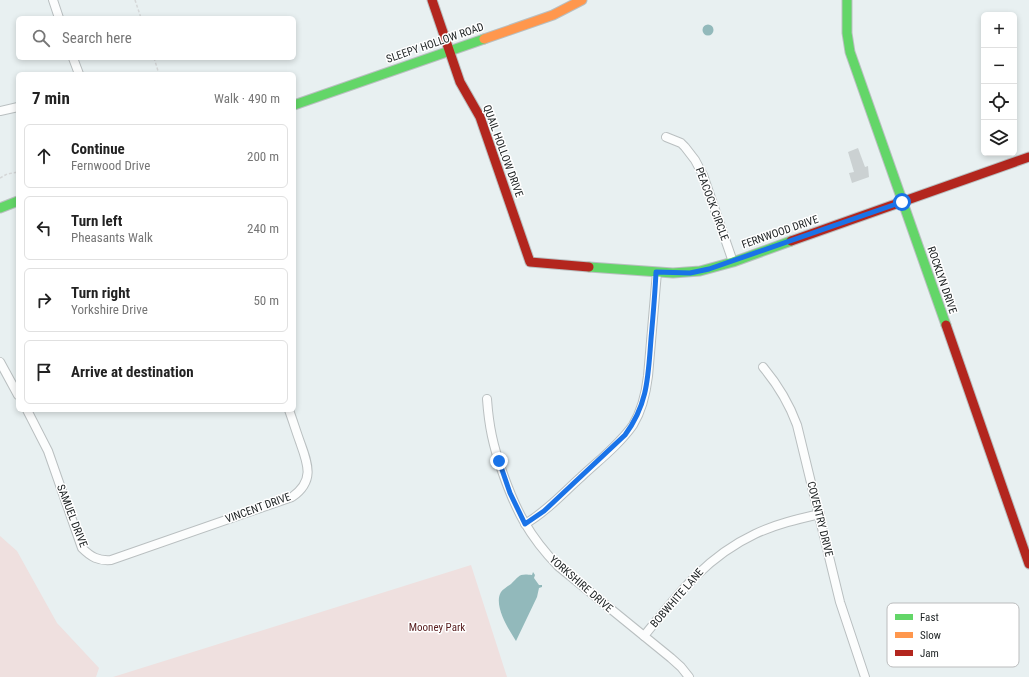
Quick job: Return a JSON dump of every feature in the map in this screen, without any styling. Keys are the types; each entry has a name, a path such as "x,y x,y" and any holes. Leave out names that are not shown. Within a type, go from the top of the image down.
{"street":[{"path":"53,0 58,16"},
{"name":"QUAIL HOLLOW DRIVE","path":"432,0 460,82 480,117 530,262"},
{"name":"SLEEPY HOLLOW ROAD","path":"296,104 553,15 582,0"},
{"name":"ROCKLYN DRIVE","path":"847,0 847,33 850,52 1029,564"},
{"path":"74,60 78,72"},
{"path":"0,111 16,107"},
{"name":"PEACOCK CIRCLE","path":"666,137 685,147 697,163 703,175 733,262"},
{"name":"FERNWOOD DRIVE","path":"530,262 656,272 690,273 733,262 1029,157"},
{"path":"0,208 16,203"},
{"path":"525,524 544,511 615,445 633,424 639,413 646,390 648,376 656,272"},
{"path":"0,362 16,391"},
{"name":"COVENTRY DRIVE","path":"763,367 782,392 794,415 820,514 840,602 865,677"},
{"name":"YORKSHIRE DRIVE","path":"487,399 492,441 510,493 525,524 544,551 558,566 676,662 689,677"},
{"name":"SAMUEL DRIVE","path":"28,412 48,451 82,548 95,559 102,561 111,560 203,528"},
{"name":"VINCENT DRIVE","path":"203,528 292,497 304,486 308,472 307,464 290,412"},
{"name":"BOBWHITE LANE","path":"644,636 685,586 718,556 736,544 756,534 776,526 820,514"}],"path":[{"path":"135,0 140,16"},
{"path":"155,60 158,72"},
{"path":"0,178 7,174 16,172"}],"green space":[{"path":"0,536 17,551 57,623 99,668 96,677 0,677"},
{"name":"Mooney Park","path":"471,565 507,677 113,677"}],"water":[{"path":"708,24 712,26 714,30 712,34 708,36 704,34 702,30 704,26"},
{"path":"533,572 535,575 534,578 539,585 542,585 542,587 539,588 537,597 516,641 500,610 499,597 501,592 518,577 524,574 532,575"}],"building":[{"path":"858,148 865,167 868,166 869,177 852,183 849,173 854,172 848,152"}],"traffic: fast":[{"path":"847,0 847,33 850,52 946,325"},
{"path":"296,104 484,39"},
{"path":"0,208 16,202"},
{"path":"589,267 673,273 700,271 733,262 791,241"}],"traffic: slow":[{"path":"484,39 553,15 582,0"}],"traffic: jam":[{"path":"432,0 460,82 480,117 530,262 589,267"},
{"path":"791,241 1029,157"},
{"path":"946,325 1029,564"}],"route":[{"path":"499,461 510,493 525,524 544,511 625,435 639,413 646,390 656,272 690,273 709,269 733,262 902,202"}]}
